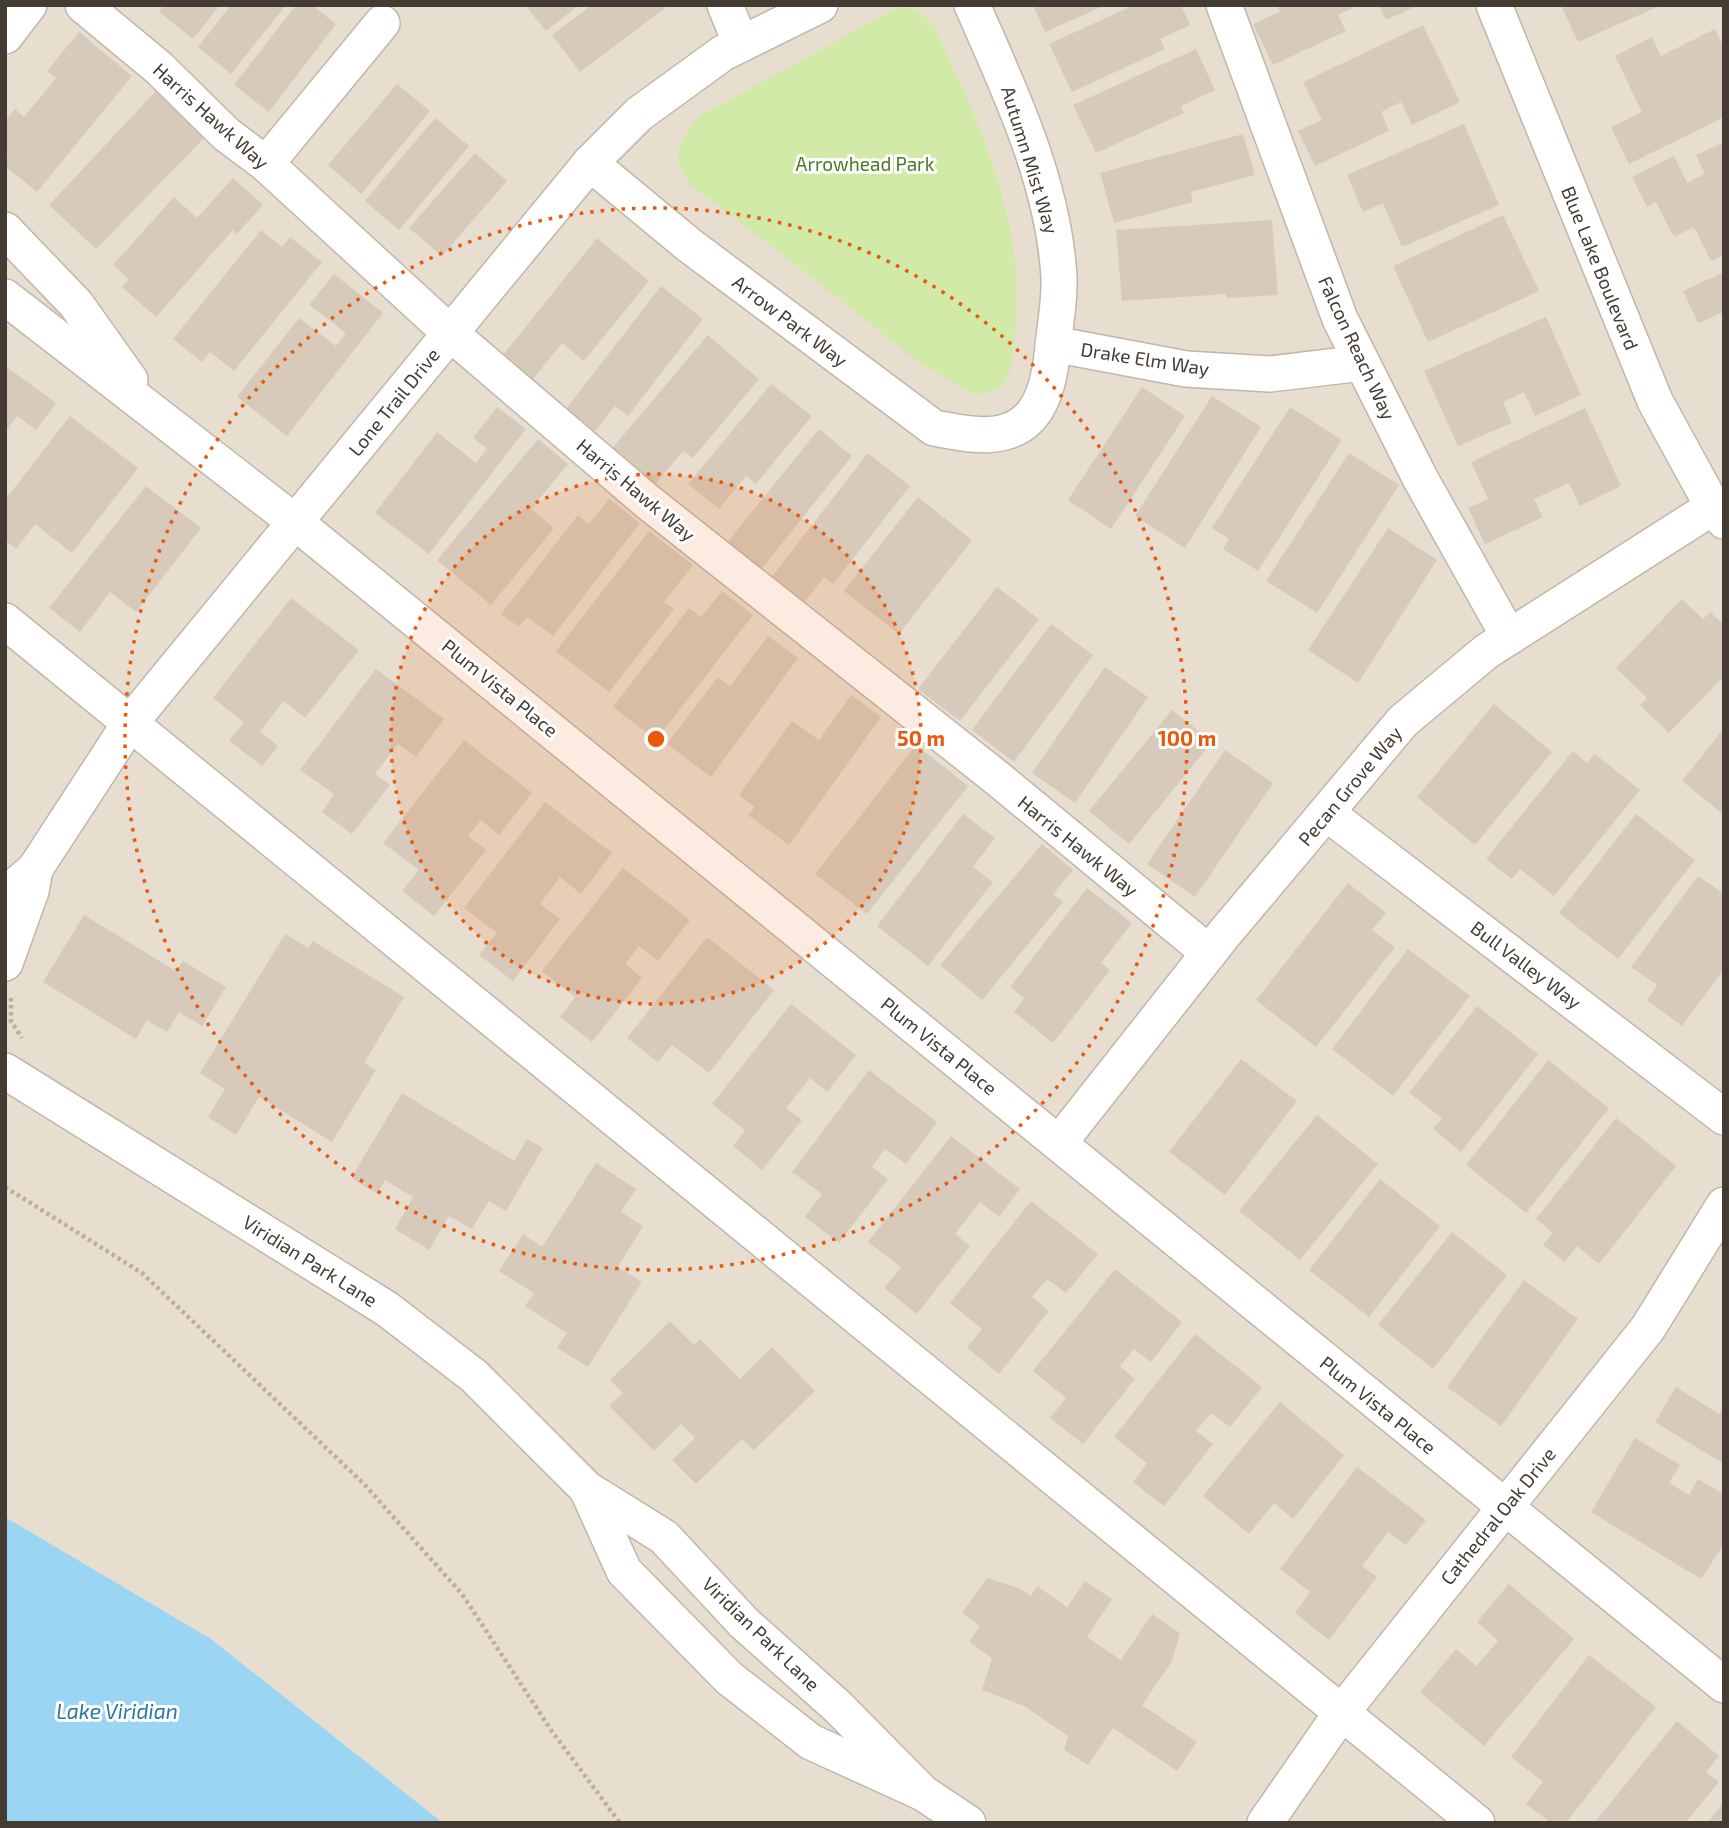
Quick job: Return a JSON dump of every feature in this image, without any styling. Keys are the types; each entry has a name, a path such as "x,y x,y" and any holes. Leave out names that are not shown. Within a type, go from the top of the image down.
{"street":[{"path":"5,36 29,5"},
{"name":"Harris Hawk Way","path":"83,5 159,68 226,134 266,164 450,333 648,502 997,778 1209,953"},
{"path":"725,5 741,44"},
{"name":"Lone Trail Drive","path":"5,895 35,869 130,723 590,163 639,114 723,53 820,5"},
{"name":"Autumn Mist Way","path":"972,5 1013,97 1052,221 1059,280 1050,382 1034,412 1009,431"},
{"name":"Falcon Reach Way","path":"1224,5 1339,319 1420,478 1509,637"},
{"name":"Blue Lake Boulevard","path":"1494,5 1655,401 1718,514"},
{"path":"266,164 382,23"},
{"name":"Arrow Park Way","path":"590,163 699,253 934,428 967,434 1009,431"},
{"name":"Plum Vista Place","path":"5,230 76,304 152,411"},
{"name":"Plum Vista Place","path":"5,297 295,522 1724,1685"},
{"name":"Drake Elm Way","path":"1053,344 1186,369 1269,374 1362,363"},
{"name":"Pecan Grove Way","path":"1059,1143 1209,953 1328,814 1403,721 1486,651 1718,514"},
{"path":"5,621 1478,1823"},
{"name":"Bull Valley Way","path":"1328,814 1724,1117"},
{"name":"Lone Trail Drive","path":"11,976 35,869"},
{"name":"Viridian Park Lane","path":"5,1071 387,1309 474,1376 587,1489 664,1537 744,1623 838,1707 923,1793"},
{"name":"Cathedral Oak Drive","path":"1265,1823 1342,1712 1648,1328 1724,1205"},
{"name":"Viridian Park Lane","path":"587,1489 624,1571 729,1678 811,1742 923,1793 968,1823"}],"path":[{"path":"11,976 10,1020 21,1037 29,1042"},
{"path":"5,1186 142,1273 364,1484 462,1594 551,1730 620,1823"}],"shaded area":[{"path":"5,5 1724,5 1724,1823 5,1823"}],"green space":[{"name":"Arrowhead Park","path":"900,6 915,10 933,24 983,138 1007,216 1017,298 1012,364 1002,385 977,396 921,364 692,186 680,166 678,157 681,142 700,116"}],"water":[{"name":"Lake Viridian","path":"5,1517 211,1639 443,1823 5,1823"}],"building":[{"path":"164,5 220,5 193,39 159,12"},
{"path":"231,5 286,5 231,74 198,47"},
{"path":"296,5 312,5 336,24 269,112 234,85"},
{"path":"525,5 579,5 546,31"},
{"path":"592,5 669,5 580,72 552,35"},
{"path":"1033,5 1106,5 1045,32"},
{"path":"1134,5 1181,5 1190,25 1160,39 1165,49 1072,92 1049,44"},
{"path":"1277,5 1359,5 1338,15 1346,31 1273,65 1253,24 1280,12"},
{"path":"1379,5 1419,5 1386,20"},
{"path":"1561,5 1662,5 1578,42"},
{"path":"1423,25 1460,102 1412,125 1401,102 1381,112 1389,131 1315,166 1298,131 1322,120 1303,82"},
{"path":"1715,29 1724,47 1724,117 1629,164 1611,127 1642,112 1615,56 1652,37 1661,56"},
{"path":"79,32 132,76 37,192 5,166 8,156 5,153 5,121 15,109 24,117 56,78 47,71"},
{"path":"1196,49 1215,90 1181,106 1184,113 1096,153 1073,105"},
{"path":"397,84 430,111 361,194 328,165"},
{"path":"156,91 205,137 96,249 49,205"},
{"path":"435,118 469,146 399,230 365,201"},
{"path":"1464,124 1499,205 1402,247 1383,203 1363,212 1347,175"},
{"path":"1243,134 1255,175 1191,192 1193,202 1114,223 1100,173"},
{"path":"1724,142 1724,255 1711,261 1694,227 1674,237 1656,202 1647,207 1632,177 1674,156 1687,183 1705,174 1696,155"},
{"path":"475,153 507,181 442,256 409,228"},
{"path":"233,178 263,205 237,234 233,230 156,317 122,287 129,279 113,265 174,197 197,218"},
{"path":"1503,215 1539,291 1428,342 1393,266"},
{"path":"1272,220 1278,295 1226,298 1226,294 1122,301 1116,230"},
{"path":"261,230 282,247 290,237 322,262 234,371 210,352 202,362 173,339"},
{"path":"597,238 649,281 584,361 562,343 529,384 499,360"},
{"path":"1724,272 1724,312 1698,323 1683,291"},
{"path":"334,274 383,313 287,436 237,397 299,318 336,346 346,333 309,305"},
{"path":"661,286 703,319 628,416 615,406 595,431 566,409"},
{"path":"1546,317 1581,395 1535,416 1524,392 1503,402 1512,423 1458,446 1424,371"},
{"path":"708,335 759,379 693,458 683,451 653,487 610,451"},
{"path":"5,366 56,403 36,430 17,416 5,432"},
{"path":"771,384 812,416 756,484 746,476 719,509 688,484"},
{"path":"1142,387 1185,416 1111,529 1068,500"},
{"path":"1212,396 1261,427 1185,548 1135,516"},
{"path":"497,407 526,429 429,554 375,513 437,432 476,463 487,449 473,438"},
{"path":"1290,407 1342,440 1258,571 1223,549 1229,539 1212,528"},
{"path":"1585,408 1621,486 1580,506 1569,483 1534,499 1543,517 1485,544 1468,508 1488,499 1471,462"},
{"path":"70,416 138,468 72,553 35,524 16,549 5,540 5,500"},
{"path":"819,429 852,456 759,572 725,545"},
{"path":"538,439 568,464 531,509 554,528 491,605 437,560"},
{"path":"868,453 910,486 833,584 824,577 803,604 770,579"},
{"path":"1349,453 1399,485 1317,613 1266,581"},
{"path":"146,486 201,528 136,612 110,592 80,632 49,608"},
{"path":"918,497 972,540 899,634 844,591"},
{"path":"609,499 640,523 553,636 527,617 519,627 501,614 578,515 589,524"},
{"path":"1388,528 1437,560 1358,683 1308,650"},
{"path":"649,531 693,565 664,602 674,609 609,692 556,651"},
{"path":"997,587 1039,619 960,721 918,689"},
{"path":"722,591 753,615 656,740 613,707 689,608 701,617"},
{"path":"291,598 359,650 305,718 284,701 260,731 278,746 262,766 229,741 244,722 213,698"},
{"path":"1682,599 1703,619 1710,612 1724,625 1724,676 1669,733 1640,705 1647,698 1616,668"},
{"path":"1051,624 1093,655 1014,762 972,730"},
{"path":"768,636 798,658 711,777 667,744 718,677 730,686"},
{"path":"1105,667 1148,697 1075,803 1032,773"},
{"path":"376,669 444,719 416,757 398,744 375,774 390,785 352,834 322,812 334,794 300,770"},
{"path":"851,695 881,717 789,845 748,815 755,807 739,795 792,721 819,740"},
{"path":"1494,704 1552,752 1475,845 1417,797"},
{"path":"1172,710 1212,742 1129,844 1089,811"},
{"path":"1724,728 1724,815 1682,781"},
{"path":"464,740 532,793 499,835 481,820 468,836 486,850 434,916 402,891 419,870 383,843"},
{"path":"916,745 968,786 867,914 815,874"},
{"path":"1225,750 1273,783 1195,897 1147,864"},
{"path":"1573,751 1587,763 1595,754 1640,790 1554,896 1520,869 1512,879 1486,859"},
{"path":"545,802 612,853 581,894 560,877 540,904 560,919 513,981 479,955 497,933 464,908"},
{"path":"963,814 995,838 973,867 993,882 928,966 877,926"},
{"path":"1636,814 1695,860 1618,959 1559,913"},
{"path":"1042,844 1073,870 1053,894 1063,902 982,1000 940,965"},
{"path":"623,868 690,920 658,961 639,946 625,964 642,978 592,1042 560,1017 575,997 542,971"},
{"path":"1698,876 1724,894 1724,969 1682,1026 1647,1000 1657,985 1631,967"},
{"path":"1348,883 1386,913 1372,930 1395,947 1316,1047 1256,1000"},
{"path":"1087,888 1132,923 1101,963 1110,970 1053,1043 1014,1012 1024,998 1010,987"},
{"path":"84,915 176,971 183,961 226,987 202,1026 179,1012 167,1032 147,1020 136,1039 43,982"},
{"path":"285,934 308,948 313,941 404,997 364,1063 376,1070 332,1142 259,1097 236,1135 208,1117 225,1089 200,1073"},
{"path":"707,937 774,990 709,1073 672,1045 658,1062 627,1038"},
{"path":"1408,949 1470,996 1393,1096 1332,1049"},
{"path":"791,1004 856,1055 827,1092 810,1078 786,1108 802,1120 762,1170 733,1146 745,1130 712,1104"},
{"path":"1477,1006 1538,1054 1461,1152 1433,1129 1442,1118 1409,1093"},
{"path":"1241,1059 1297,1101 1225,1195 1169,1152"},
{"path":"1548,1060 1609,1108 1526,1213 1466,1165"},
{"path":"869,1070 937,1122 906,1164 885,1149 872,1167 888,1179 839,1243 805,1217 822,1194 792,1172"},
{"path":"402,1093 514,1161 527,1139 543,1148 506,1211 489,1201 472,1229 449,1216 429,1250 395,1229 413,1197 385,1180 377,1194 351,1178"},
{"path":"1317,1115 1378,1164 1300,1260 1239,1211"},
{"path":"1616,1118 1676,1166 1599,1264 1577,1246 1565,1262 1543,1245 1553,1233 1536,1219"},
{"path":"951,1136 1020,1189 999,1217 980,1202 955,1234 970,1246 917,1314 884,1288 901,1267 868,1242"},
{"path":"596,1163 636,1189 621,1212 643,1226 618,1267 642,1282 588,1367 557,1348 567,1333 525,1306 534,1293 499,1271 523,1234 542,1247"},
{"path":"1380,1179 1440,1226 1369,1317 1309,1270"},
{"path":"1031,1201 1098,1254 1066,1293 1047,1279 1032,1297 1049,1311 999,1374 967,1348 982,1329 950,1303"},
{"path":"1452,1232 1507,1275 1433,1369 1378,1325"},
{"path":"1115,1269 1182,1322 1151,1362 1134,1349 1120,1366 1135,1379 1083,1444 1050,1418 1066,1398 1033,1371"},
{"path":"1524,1280 1578,1319 1501,1426 1447,1387"},
{"path":"670,1321 694,1345 700,1339 740,1379 772,1347 815,1391 754,1450 742,1439 696,1484 672,1460 695,1438 681,1424 654,1451 609,1406 623,1393 610,1380"},
{"path":"1195,1334 1262,1387 1230,1427 1211,1413 1196,1431 1213,1444 1164,1506 1133,1482 1147,1463 1114,1437"},
{"path":"1676,1387 1719,1414 1724,1407 1724,1464 1655,1422"},
{"path":"1280,1402 1344,1455 1293,1519 1274,1503 1249,1534 1203,1496"},
{"path":"1635,1438 1680,1465 1669,1483 1689,1495 1698,1479 1724,1494 1724,1544 1701,1579 1591,1512"},
{"path":"1357,1467 1426,1520 1406,1545 1388,1532 1362,1566 1377,1577 1329,1640 1295,1613 1310,1592 1280,1569"},
{"path":"987,1578 1021,1589 1031,1596 1037,1586 1067,1607 1085,1581 1112,1599 1087,1637 1121,1660 1152,1614 1180,1633 1172,1661 1142,1705 1197,1742 1177,1771 1113,1728 1088,1765 1064,1750 1068,1736 1024,1706 982,1690 992,1658 969,1642 980,1626 962,1613"},
{"path":"1509,1584 1574,1639 1484,1746 1420,1692 1456,1649 1476,1666 1498,1641 1477,1622"},
{"path":"1589,1655 1656,1707 1566,1823 1551,1823 1526,1804 1543,1782 1511,1757"},
{"path":"1677,1721 1719,1756 1706,1772 1719,1782 1685,1823 1594,1823"},
{"path":"1724,1802 1724,1823 1707,1823"}]}
